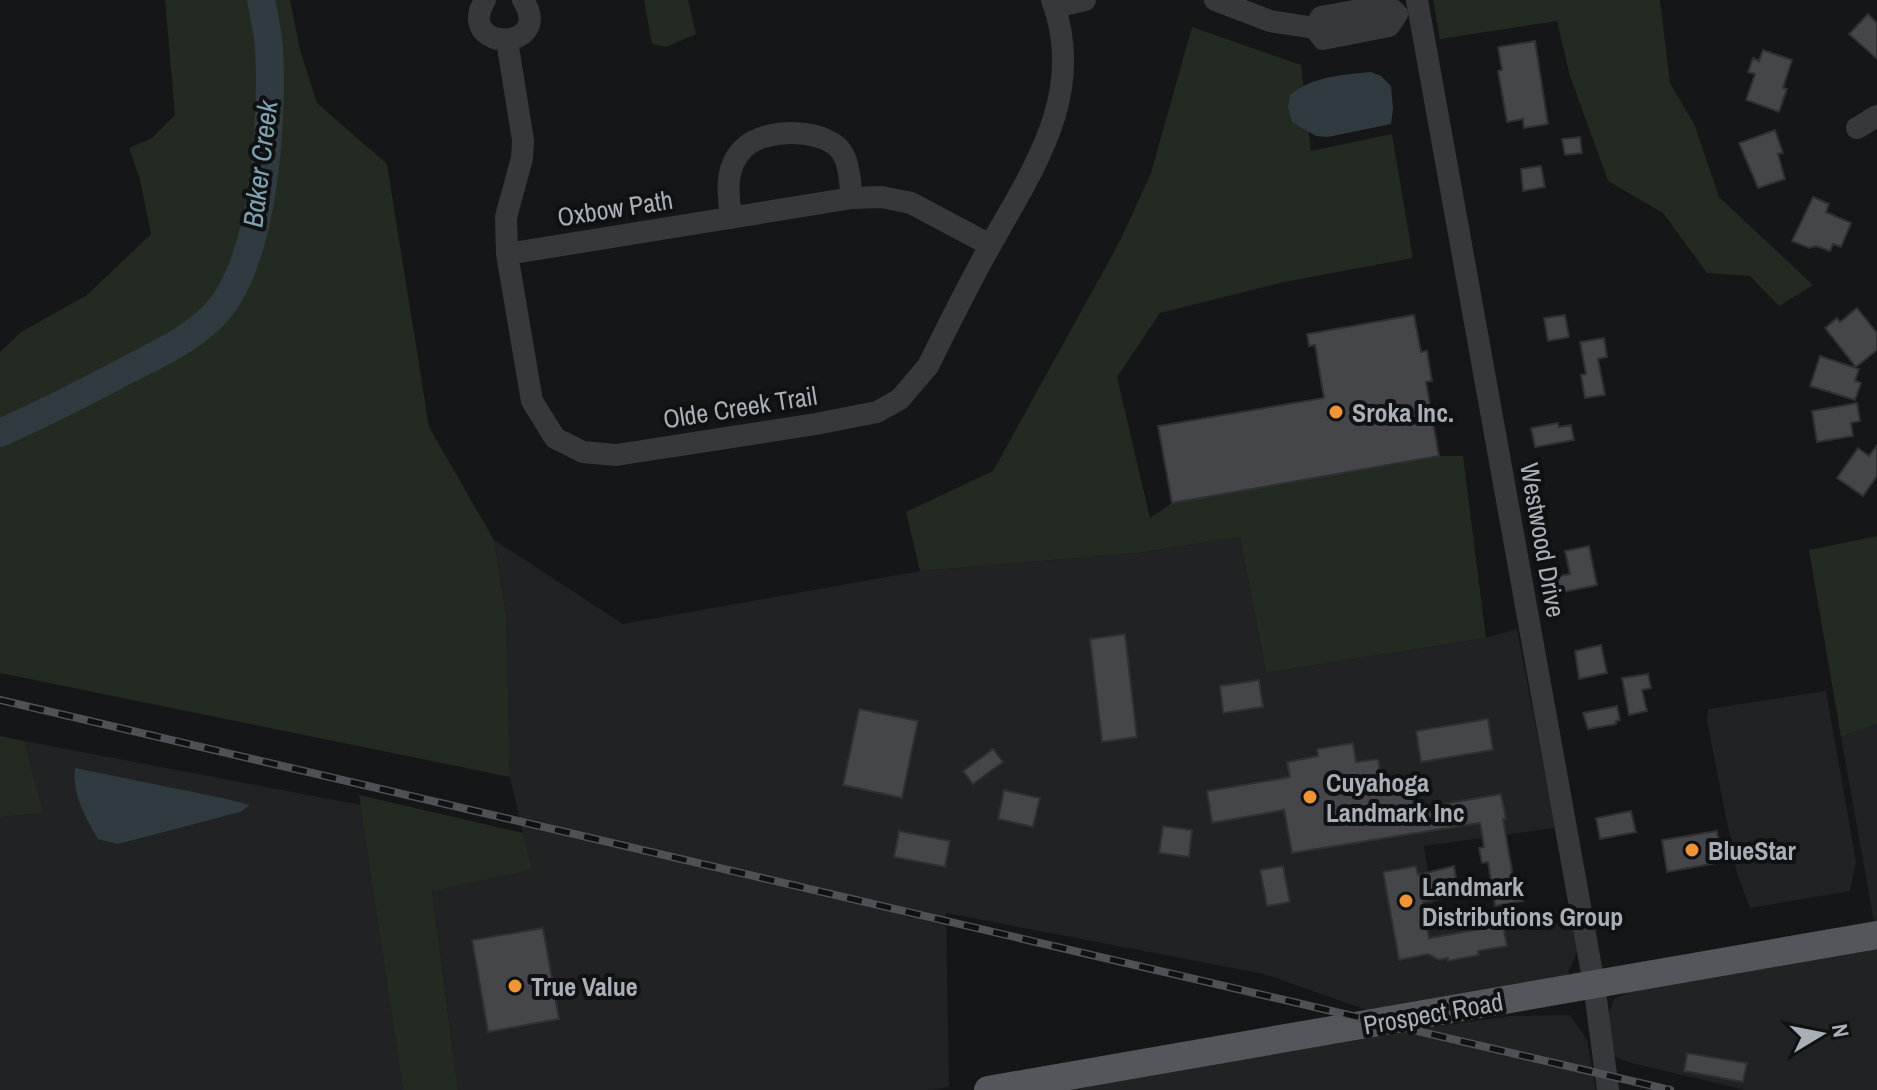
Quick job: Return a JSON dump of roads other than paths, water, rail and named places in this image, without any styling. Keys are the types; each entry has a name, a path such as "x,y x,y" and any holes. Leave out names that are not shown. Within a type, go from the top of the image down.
{"main road":[{"name":"Prospect Road","path":"988,1090 1877,935"}],"street":[{"path":"485,0 481,8 481,25 491,37 507,41 520,36 528,24 528,9 523,0"},
{"path":"1054,4 1085,0"},
{"path":"1215,0 1270,21 1315,28 1323,39 1389,26 1411,8"},
{"name":"Olde Creek Trail","path":"507,41 523,140 522,158 506,217 507,254 532,401 555,438 583,452 616,455 877,412 915,384 928,366 990,245 1029,181 1054,124 1061,90 1063,57 1054,4"},
{"name":"Westwood Drive","path":"1411,8 1594,984 1608,1090"},
{"path":"1857,128 1877,116"},
{"path":"731,218 728,189 731,168 737,157 754,140 781,134 820,137 834,144 844,156 852,198"},
{"name":"Oxbow Path","path":"507,254 852,198 882,197 911,203 990,245"}],"waterway":[{"name":"Baker Creek","path":"0,433 174,345 213,316 230,292 255,227 267,150 269,48 261,0"}],"railway":[{"path":"0,700 1670,1090"}],"place":[{"name":"Sroka Inc.","path":"1336,412"},
{"name":"Cuyahoga Landmark Inc","path":"1310,797"},
{"name":"BlueStar","path":"1692,850"},
{"name":"Landmark Distributions Group","path":"1406,901"},
{"name":"True Value","path":"515,986"}]}
